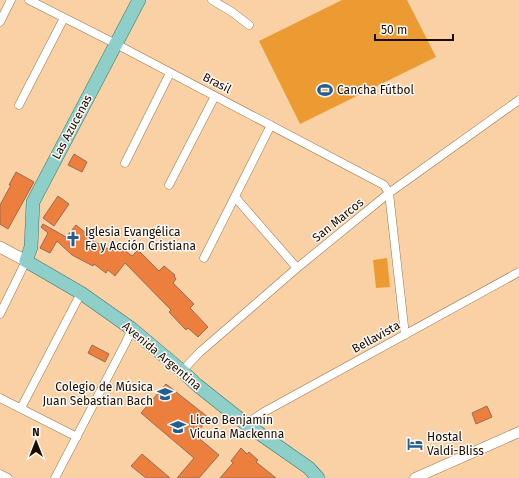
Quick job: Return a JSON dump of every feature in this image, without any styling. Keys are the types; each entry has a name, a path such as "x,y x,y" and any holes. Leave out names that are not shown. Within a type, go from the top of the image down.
{"main road":[{"name":"Las Azucenas","path":"26,261 31,247 34,202 139,0"},
{"name":"Avenida Argentina","path":"0,247 81,293 132,329 197,385 318,478"}],"street":[{"path":"0,22 11,0"},
{"path":"212,0 232,12 249,25"},
{"name":"Brasil","path":"34,1 384,184 389,193"},
{"path":"19,105 64,18"},
{"path":"125,163 170,73"},
{"path":"169,184 215,96"},
{"name":"San Marcos","path":"182,371 200,352 297,268 389,193 519,100"},
{"path":"204,258 271,125"},
{"path":"389,193 405,335"},
{"path":"235,197 297,268"},
{"path":"0,314 26,261"},
{"name":"Bellavista","path":"246,424 264,412 519,272"},
{"path":"21,408 81,293"},
{"path":"55,478 132,329"},
{"path":"0,398 77,437"},
{"path":"415,478 519,432"},
{"path":"0,474 8,478"}],"shaded area":[{"name":"Cancha Fútbol","path":"342,0 407,0 436,57 300,124 259,41"},
{"path":"387,258 390,287 376,288 373,260"}],"building":[{"path":"74,154 87,162 82,172 68,165"},
{"path":"16,172 34,182 8,229 0,224 0,205"},
{"path":"58,196 69,204 54,226 43,218"},
{"path":"43,224 66,237 76,225 87,234 84,236 112,251 117,244 132,256 138,250 159,271 164,266 175,275 174,276 176,279 173,283 194,304 190,308 208,327 198,337 188,328 186,330 169,312 171,310 125,263 115,276 108,270 106,273 94,264 93,266 72,255 57,241 50,253 40,248 48,233 41,227"},
{"path":"92,345 109,354 105,362 88,353"},
{"path":"166,384 209,418 195,435 219,455 199,478 177,478 194,458 141,413"},
{"path":"487,406 492,417 476,424 472,413"},
{"path":"241,448 247,454 249,452 258,460 256,462 276,478 220,478 233,463 231,461"},
{"path":"142,454 170,478 146,478 131,466"}],"place":[{"name":"Cancha Fútbol","path":"325,90"},
{"name":"Iglesia Evangélica Fe y Acción Cristiana","path":"73,239"},
{"name":"Colegio de Música Juan Sebastian Bach","path":"165,394"},
{"name":"Liceo Benjamín Vicuña Mackenna","path":"178,427"},
{"name":"Hostal Valdi-Bliss","path":"415,444"}]}
